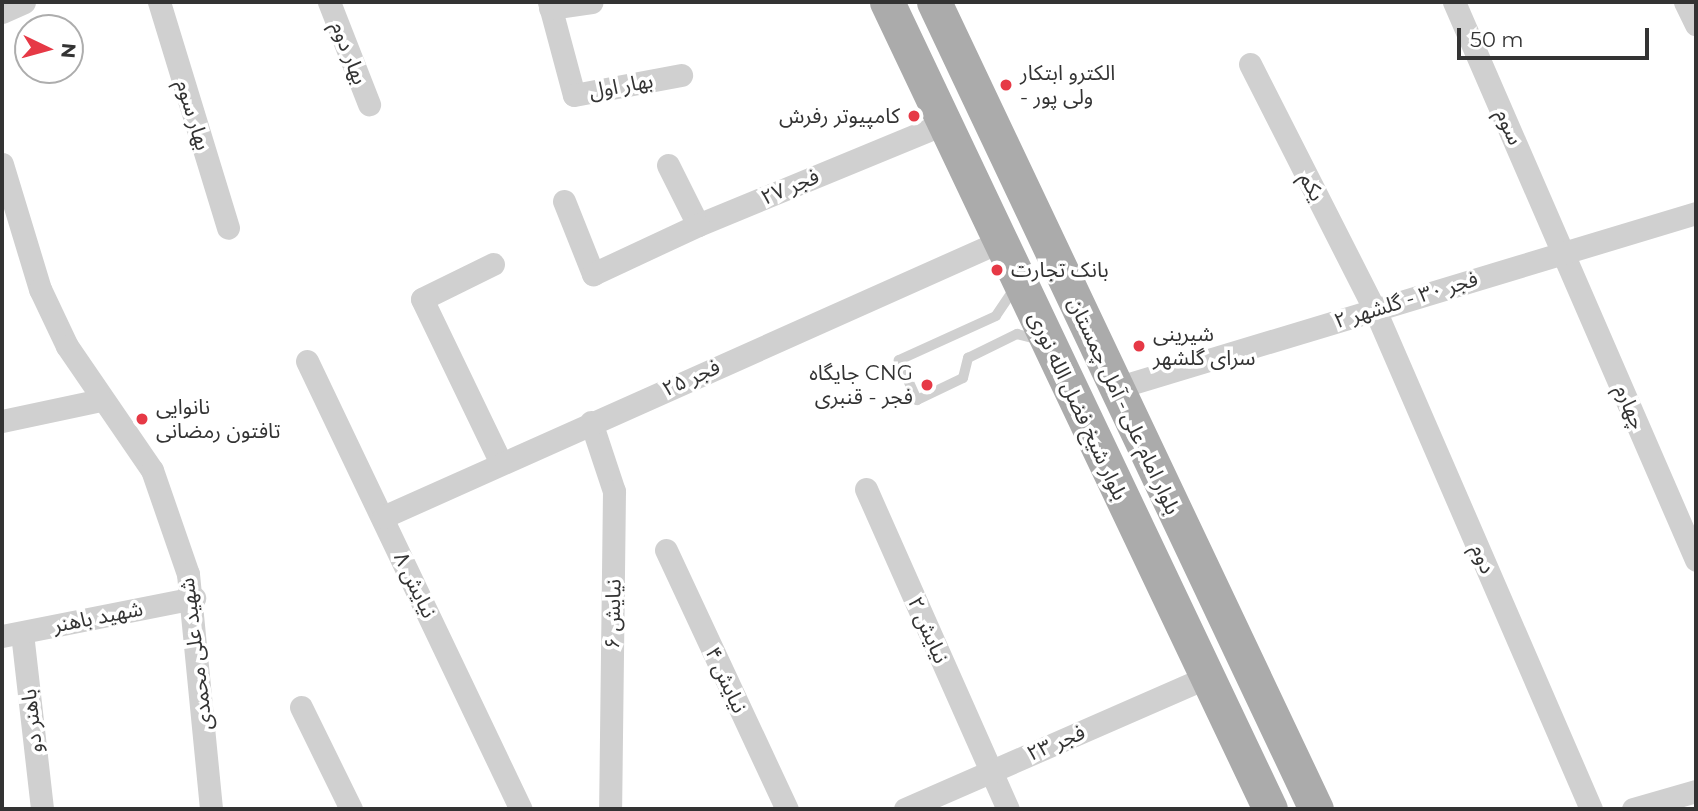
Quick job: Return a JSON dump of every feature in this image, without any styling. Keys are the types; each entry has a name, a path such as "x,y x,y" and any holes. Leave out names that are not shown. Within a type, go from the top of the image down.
{"main road":[{"name":"بلوار شیخ فضل الله نوری","path":"887,2 1270,809"},
{"name":"بلوار امام علی - آمل چمستان","path":"934,2 1315,809"}],"street":[{"path":"2,12 24,2"},
{"name":"بهار سوم","path":"159,2 228,228"},
{"name":"بهار دوم","path":"329,2 369,104"},
{"path":"550,5 593,2"},
{"name":"سوم","path":"1454,2 1563,253"},
{"path":"1685,2 1696,25"},
{"name":"بهار اول","path":"550,5 574,95 681,75"},
{"name":"یکم","path":"1250,64 1375,310"},
{"name":"فجر ۲۷","path":"564,201 593,274 698,225 945,123"},
{"name":"شهید علی محمدی","path":"2,164 40,289 101,400 152,470 194,598 211,809"},
{"path":"668,165 698,225"},
{"name":"فجر ۳۰ - گلشهر ۲","path":"1116,388 1696,213"},
{"name":"فجر ۲۵","path":"383,517 1000,241"},
{"name":"چهارم","path":"1563,253 1696,561"},
{"path":"493,264 422,299 501,463"},
{"name":"دوم","path":"1375,310 1591,809"},
{"name":"نیایش ۸","path":"307,361 521,809"},
{"path":"2,421 101,400"},
{"name":"نیایش ۶","path":"591,422 614,491 610,809"},
{"name":"نیایش ۲","path":"866,489 1008,809"},
{"name":"نیایش ۴","path":"666,550 787,809"},
{"name":"شهید باهنر","path":"12,634 194,598"},
{"name":"باهنر دو","path":"12,634 42,809"},
{"name":"فجر ۲۳","path":"905,809 1207,677"},
{"path":"302,707 351,809"},
{"path":"1633,809 1696,791"}],"lane":[{"path":"1019,281 996,316 899,360 917,400 963,377 968,358 1007,338 1026,334 1049,342"}],"place":[{"name":"الکترو ابتکار - ولی پور","path":"1006,85"},
{"name":"کامپیوتر رفرش","path":"914,116"},
{"name":"بانک تجارت","path":"997,270"},
{"name":"شیرینی سرای گلشهر","path":"1139,346"},
{"name":"جایگاه CNG فجر - قنبری","path":"927,385"},
{"name":"نانوایی تافتون رمضانی","path":"142,419"}]}
